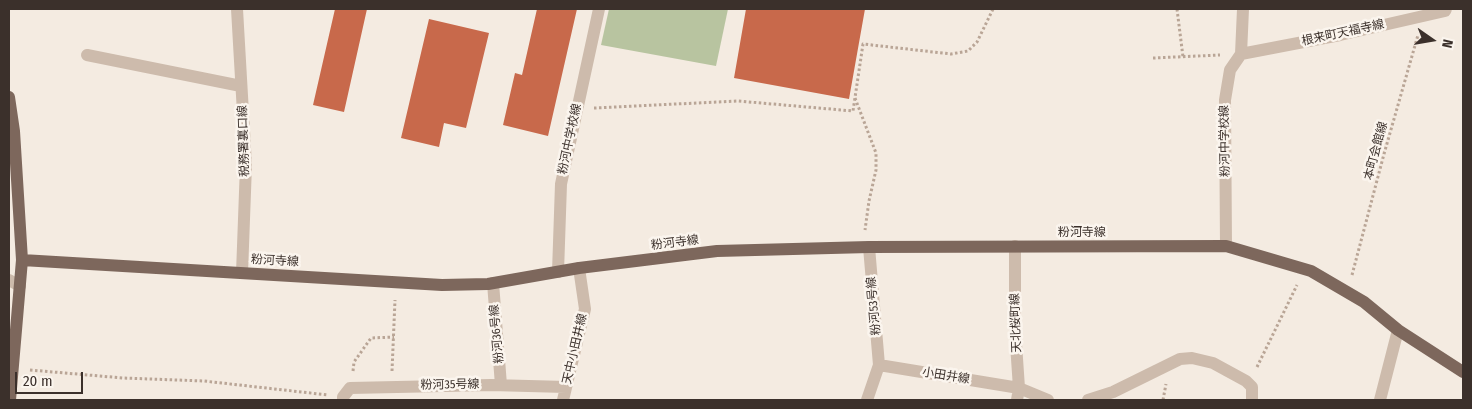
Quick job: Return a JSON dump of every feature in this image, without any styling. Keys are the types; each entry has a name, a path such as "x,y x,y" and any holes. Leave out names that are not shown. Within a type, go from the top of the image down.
{"main road":[{"path":"9,97 12,156 22,260 14,283 10,400"},
{"name":"粉河寺線","path":"22,260 442,285 493,283 579,268 718,251 866,247 1226,246 1311,271 1364,302 1398,330 1463,372"}],"street":[{"name":"税務署裏口線","path":"237,9 246,165 242,273"},
{"name":"粉河中学校線","path":"558,272 560,184 598,9"},
{"name":"粉河中学校線","path":"1226,246 1225,100 1230,70 1241,54 1242,9"},
{"name":"根来町天福寺線","path":"1241,54 1340,35 1445,10"},
{"path":"86,55 241,86"},
{"name":"天北桜町線","path":"1014,246 1018,394"},
{"name":"粉河53号線","path":"866,247 879,365"},
{"name":"天中小田井線","path":"563,400 584,309 579,268"},
{"name":"粉河36号線","path":"493,283 501,385"},
{"path":"1380,400 1398,330"},
{"path":"1088,400 1113,392 1180,359 1192,358 1213,363 1249,384 1252,387 1252,400"},
{"path":"867,400 879,365"},
{"name":"小田井線","path":"879,365 1048,400"},
{"name":"粉河35号線","path":"346,395 392,386 501,385 566,387"}],"path":[{"path":"577,108 738,101 853,110 863,44 951,54 968,51 977,42 992,9"},
{"path":"1177,9 1183,57"},
{"name":"本町会館線","path":"1348,292 1384,154 1424,16"},
{"path":"1152,58 1241,54"},
{"path":"855,98 876,153 876,170 869,201 866,247"},
{"path":"1249,384 1305,269"},
{"path":"392,386 396,282"},
{"path":"12,368 123,378 204,381 346,395 354,362 371,338 394,337"}],"green space":[{"path":"609,9 728,9 716,66 601,45"}],"building":[{"path":"335,9 367,9 344,112 313,105"},
{"path":"537,9 577,9 548,136 503,125 515,73 522,75"},
{"path":"746,9 865,9 849,99 734,78"},
{"path":"429,19 489,33 466,128 444,123 439,147 401,138"}]}
